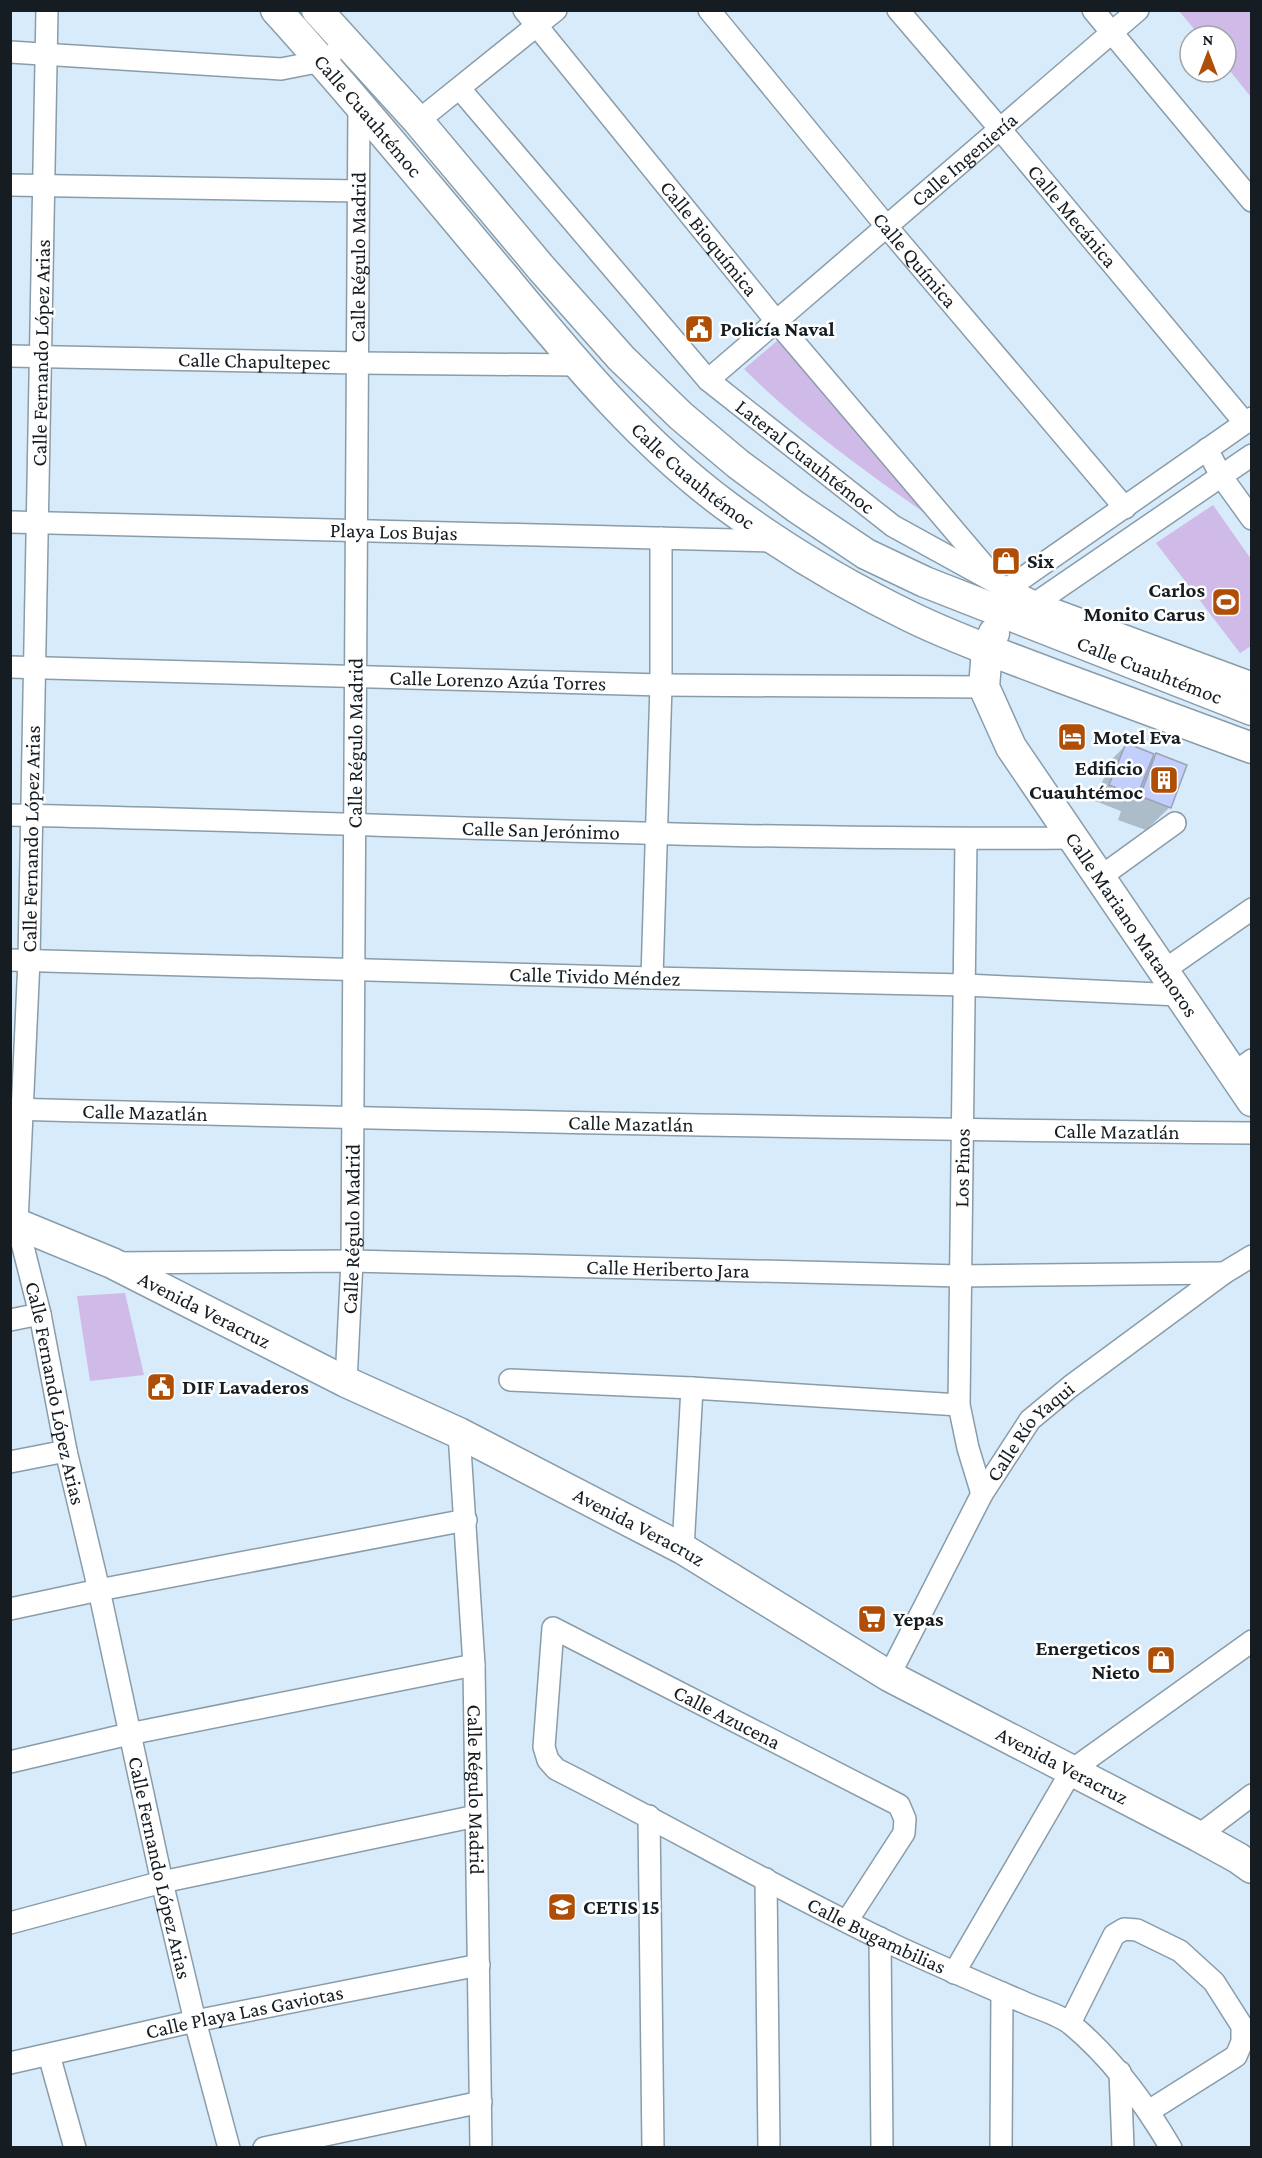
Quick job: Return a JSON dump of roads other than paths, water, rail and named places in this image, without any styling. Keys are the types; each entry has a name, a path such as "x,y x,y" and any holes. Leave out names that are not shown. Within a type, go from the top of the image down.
{"main road":[{"name":"Calle Cuauhtémoc","path":"276,10 358,103 578,365 633,426 673,463 726,505 776,541 856,589 913,618 987,650 1251,748"},
{"name":"Calle Cuauhtémoc","path":"317,10 418,121 542,269 621,358 681,416 738,464 796,507 866,554 925,582 1004,596 1251,710"},
{"name":"Calle Mariano Matamoros","path":"1004,596 987,650 984,687 1011,747 1179,995 1242,1067 1251,1101"},
{"name":"Avenida Veracruz","path":"14,1222 112,1263 346,1382 459,1433 682,1550 889,1676 1198,1836 1238,1858 1251,1868"}],"street":[{"name":"Calle Fernando López Arias","path":"47,10 32,815 20,960 14,1222 40,1314 66,1451 99,1590 162,1882 195,2021 229,2148"},
{"path":"418,121 460,88 530,18 556,10"},
{"name":"Calle Química","path":"709,10 887,227 1125,508"},
{"name":"Calle Mecánica","path":"898,10 1248,420"},
{"path":"1093,10 1251,201"},
{"name":"Calle Ingeniería","path":"708,381 1137,10"},
{"name":"Calle Bioquímica","path":"530,18 1004,596"},
{"path":"10,52 281,69 322,61 347,43"},
{"name":"Lateral Cuauhtémoc","path":"460,88 708,381 893,526 1004,596"},
{"name":"Calle Régulo Madrid","path":"346,1382 352,1261 358,103"},
{"path":"10,185 358,191"},
{"name":"Calle Chapultepec","path":"10,356 578,365"},
{"path":"1004,596 1248,420"},
{"path":"1207,449 1221,476 1251,519"},
{"path":"1036,603 1251,454"},
{"name":"Playa Los Bujas","path":"10,522 776,541"},
{"path":"652,978 661,685 661,538"},
{"path":"1004,596 1036,603 1251,682"},
{"name":"Calle Lorenzo Azúa Torres","path":"10,667 661,685 984,687"},
{"name":"Calle San Jerónimo","path":"10,815 657,833 966,839 1072,838"},
{"path":"1099,878 1175,823"},
{"name":"Los Pinos","path":"966,839 959,1405 968,1448 982,1494"},
{"path":"1163,971 1251,909"},
{"name":"Calle Tivido Méndez","path":"20,960 965,985 1179,995"},
{"name":"Calle Mazatlán","path":"17,1109 963,1130 1251,1132"},
{"name":"Calle Río Yaqui","path":"889,1676 982,1494 1030,1420 1071,1386 1224,1273 1251,1256"},
{"name":"Calle Heriberto Jara","path":"112,1263 352,1261 960,1276 1224,1273"},
{"path":"10,1320 40,1314"},
{"path":"510,1380 692,1388 959,1405"},
{"path":"682,1550 692,1388"},
{"name":"Calle Régulo Madrid","path":"459,1433 474,1665 482,2148"},
{"path":"10,1462 66,1451"},
{"path":"10,1609 466,1520"},
{"name":"Calle Azucena","path":"548,1760 544,1747 553,1628 899,1805 905,1819 904,1833 847,1921"},
{"path":"954,1973 1072,1770 1251,1641"},
{"path":"10,1762 129,1734 474,1665"},
{"name":"Calle Bugambilias","path":"548,1760 556,1769 880,1938 1070,2023 1120,2072 1149,2111 1171,2148"},
{"path":"1198,1836 1251,1795"},
{"path":"10,1923 162,1882 476,1816"},
{"path":"649,1816 652,2148"},
{"path":"766,1879 769,2148"},
{"path":"1070,2023 1114,1935 1124,1929 1137,1930 1180,1951 1214,1982 1242,2026 1242,2042 1236,2056 1149,2111"},
{"path":"880,1938 882,2148"},
{"name":"Calle Playa Las Gaviotas","path":"10,2063 195,2021 478,1965"},
{"path":"1001,2148 1002,1993"},
{"path":"49,2055 75,2148"},
{"path":"1120,2072 1123,2148"},
{"path":"264,2148 481,2102"}],"place":[{"name":"Policía Naval","path":"699,329"},
{"name":"Six","path":"1006,561"},
{"name":"Carlos Monito Carus","path":"1226,602"},
{"name":"Motel Eva","path":"1072,737"},
{"name":"Edificio Cuauhtémoc","path":"1164,780"},
{"name":"DIF Lavaderos","path":"161,1387"},
{"name":"Yepas","path":"872,1619"},
{"name":"Energeticos Nieto","path":"1161,1660"},
{"name":"CETIS 15","path":"562,1907"}]}
